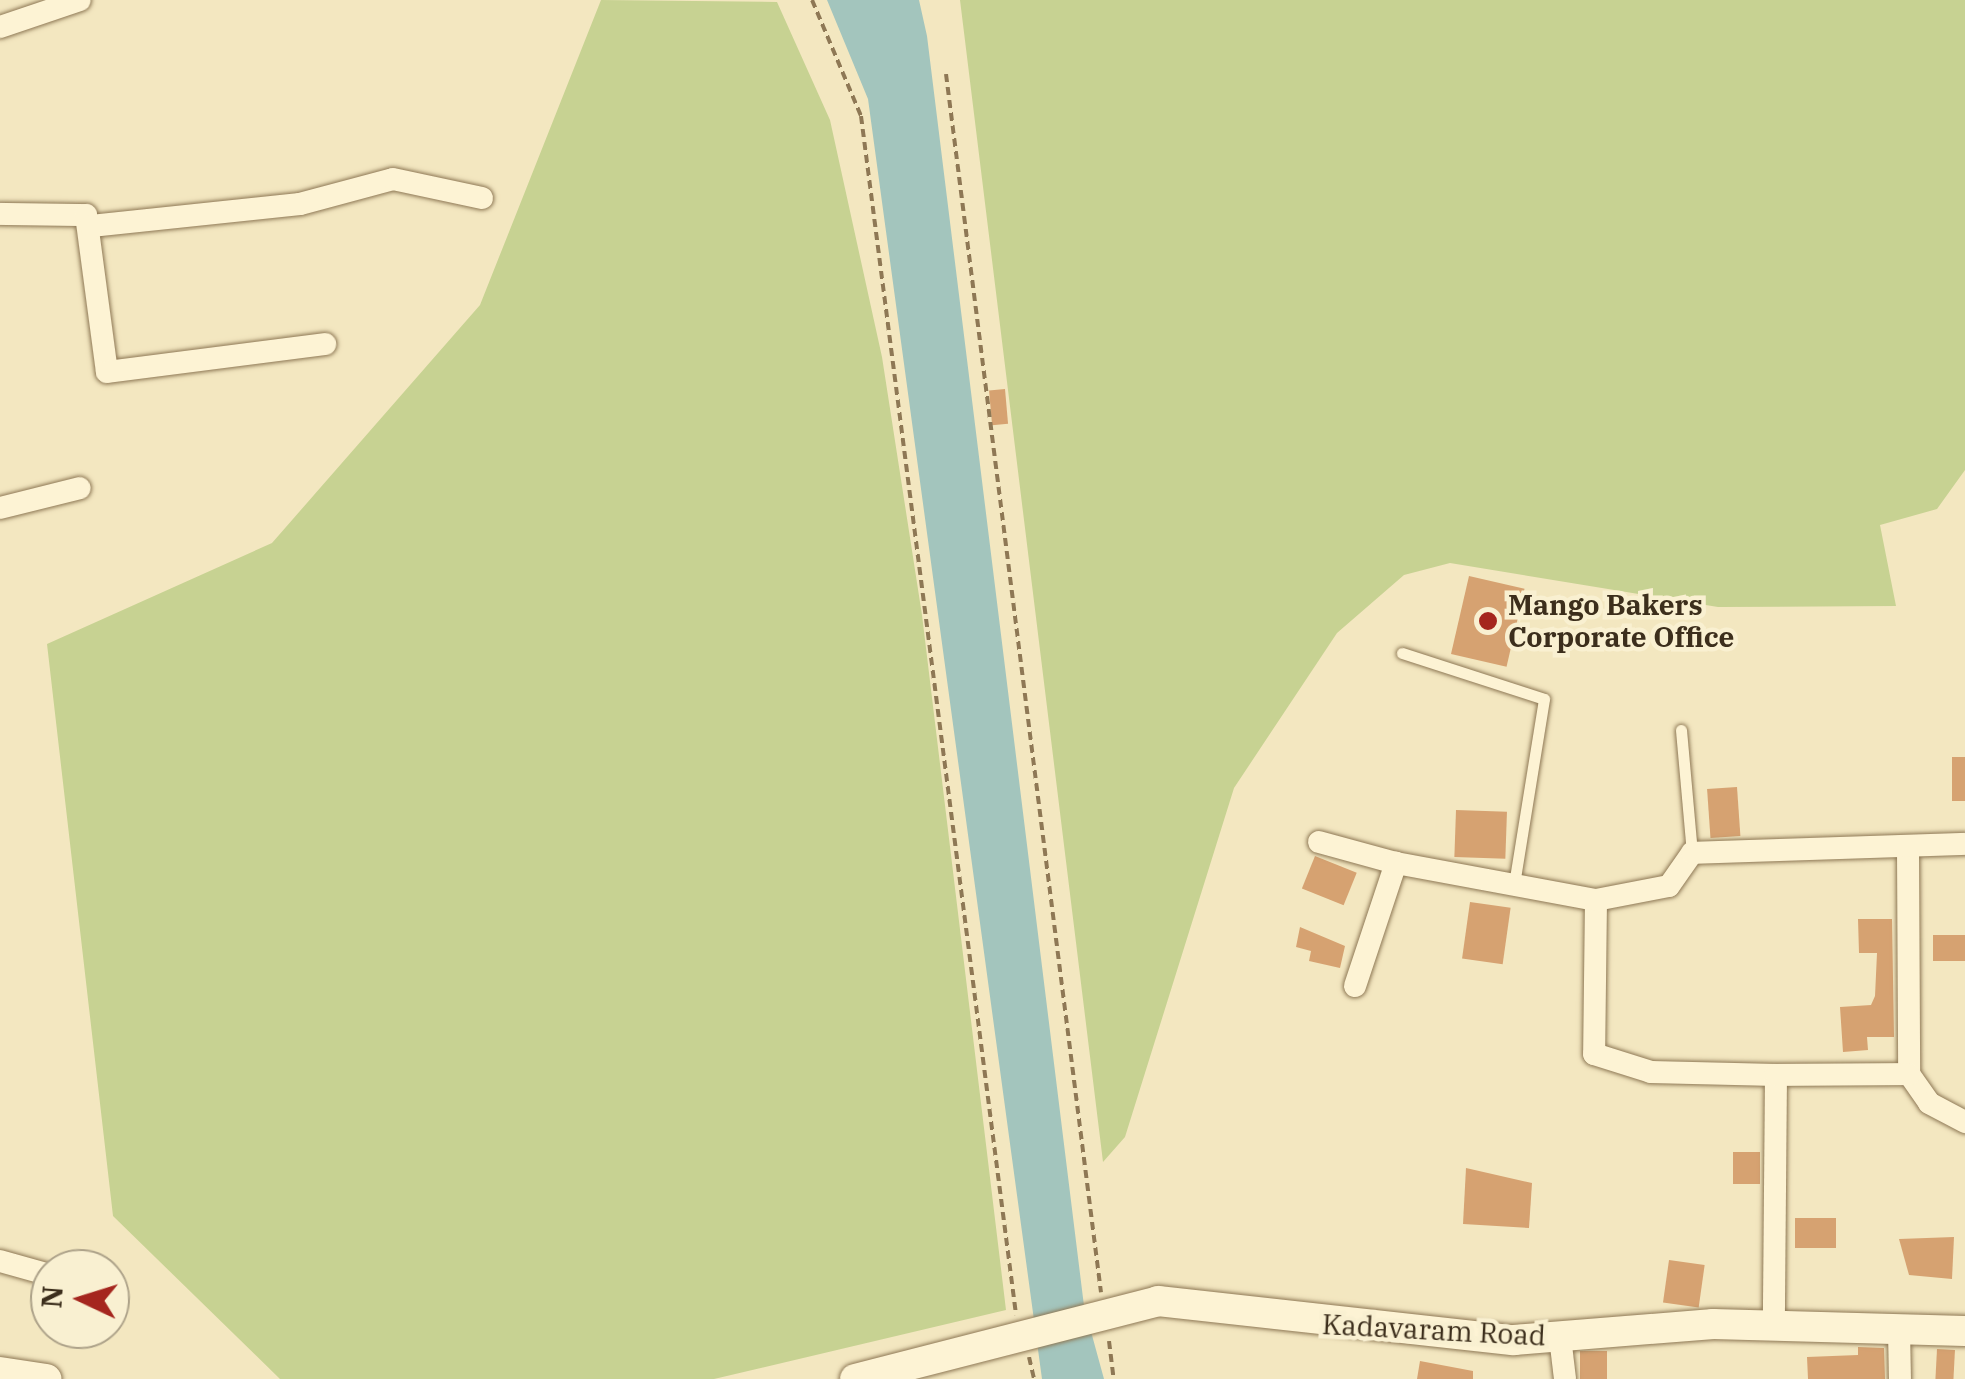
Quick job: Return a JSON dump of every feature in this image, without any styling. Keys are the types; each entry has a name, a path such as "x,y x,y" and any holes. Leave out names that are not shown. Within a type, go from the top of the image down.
{"main road":[{"name":"Kadavaram Road","path":"856,1379 1022,1330 1158,1301 1335,1326 1560,1337 1774,1326 1965,1331"},
{"path":"0,1372 46,1379"}],"street":[{"path":"0,27 80,0"},
{"path":"0,214 72,212 91,226 300,204 393,179 482,198"},
{"path":"91,226 107,372 325,344"},
{"path":"0,508 80,488"},
{"path":"1318,842 1396,864 1596,900 1669,886 1692,853 1908,850 1965,844"},
{"path":"1908,850 1909,1074 1929,1102 1965,1122"},
{"path":"1356,986 1396,864"},
{"path":"1596,900 1594,1054 1651,1072 1909,1074"},
{"path":"1774,1326 1776,1075"},
{"path":"0,1261 30,1270"},
{"path":"1899,1329 1900,1379"},
{"path":"1560,1337 1565,1379"}],"lane":[{"path":"1402,653 1544,698 1514,885"},
{"path":"1681,730 1692,853"}],"path":[{"path":"812,0 861,116 1022,1330"},
{"path":"946,74 1100,1313 1114,1379"}],"green space":[{"path":"601,0 777,2 830,120 882,357 922,615 1006,1310 714,1379 280,1379 113,1216 47,644 272,543 480,305"},
{"path":"960,0 1965,0 1965,470 1937,509 1880,525 1896,606 1718,607 1450,563 1404,575 1337,633 1234,788 1125,1137 1103,1162"}],"water":[{"path":"827,0 919,0 927,36 1084,1306 1104,1379 1042,1379 868,99"}],"building":[{"path":"1005,389 1008,424 992,425 989,390"},
{"name":"Mango Bakers Corporate Office","path":"1469,576 1525,589 1507,667 1451,654"},
{"path":"1952,757 1965,757 1965,801 1952,801"},
{"path":"1737,787 1740,836 1710,838 1707,789"},
{"path":"1456,810 1507,812 1505,859 1454,857"},
{"path":"1315,856 1357,873 1344,905 1302,888"},
{"path":"1470,902 1511,908 1503,964 1462,958"},
{"path":"1858,919 1892,919 1894,1037 1867,1037 1868,1050 1843,1052 1840,1007 1871,1005 1875,996 1877,953 1859,953"},
{"path":"1300,927 1345,946 1340,968 1309,961 1311,951 1296,947"},
{"path":"1933,935 1965,935 1965,961 1933,961"},
{"path":"1733,1152 1760,1152 1760,1184 1733,1184"},
{"path":"1466,1168 1532,1183 1529,1228 1463,1224"},
{"path":"1795,1218 1836,1218 1836,1248 1795,1248"},
{"path":"1954,1237 1952,1279 1909,1275 1899,1239"},
{"path":"1669,1260 1705,1265 1699,1308 1663,1303"},
{"path":"1858,1347 1884,1348 1885,1379 1808,1379 1807,1357 1858,1355"},
{"path":"1937,1349 1955,1350 1953,1379 1935,1379"},
{"path":"1580,1351 1607,1351 1607,1379 1580,1379"},
{"path":"1420,1361 1473,1371 1473,1379 1417,1379"}],"place":[{"name":"Mango Bakers Corporate Office","path":"1488,621"}]}
